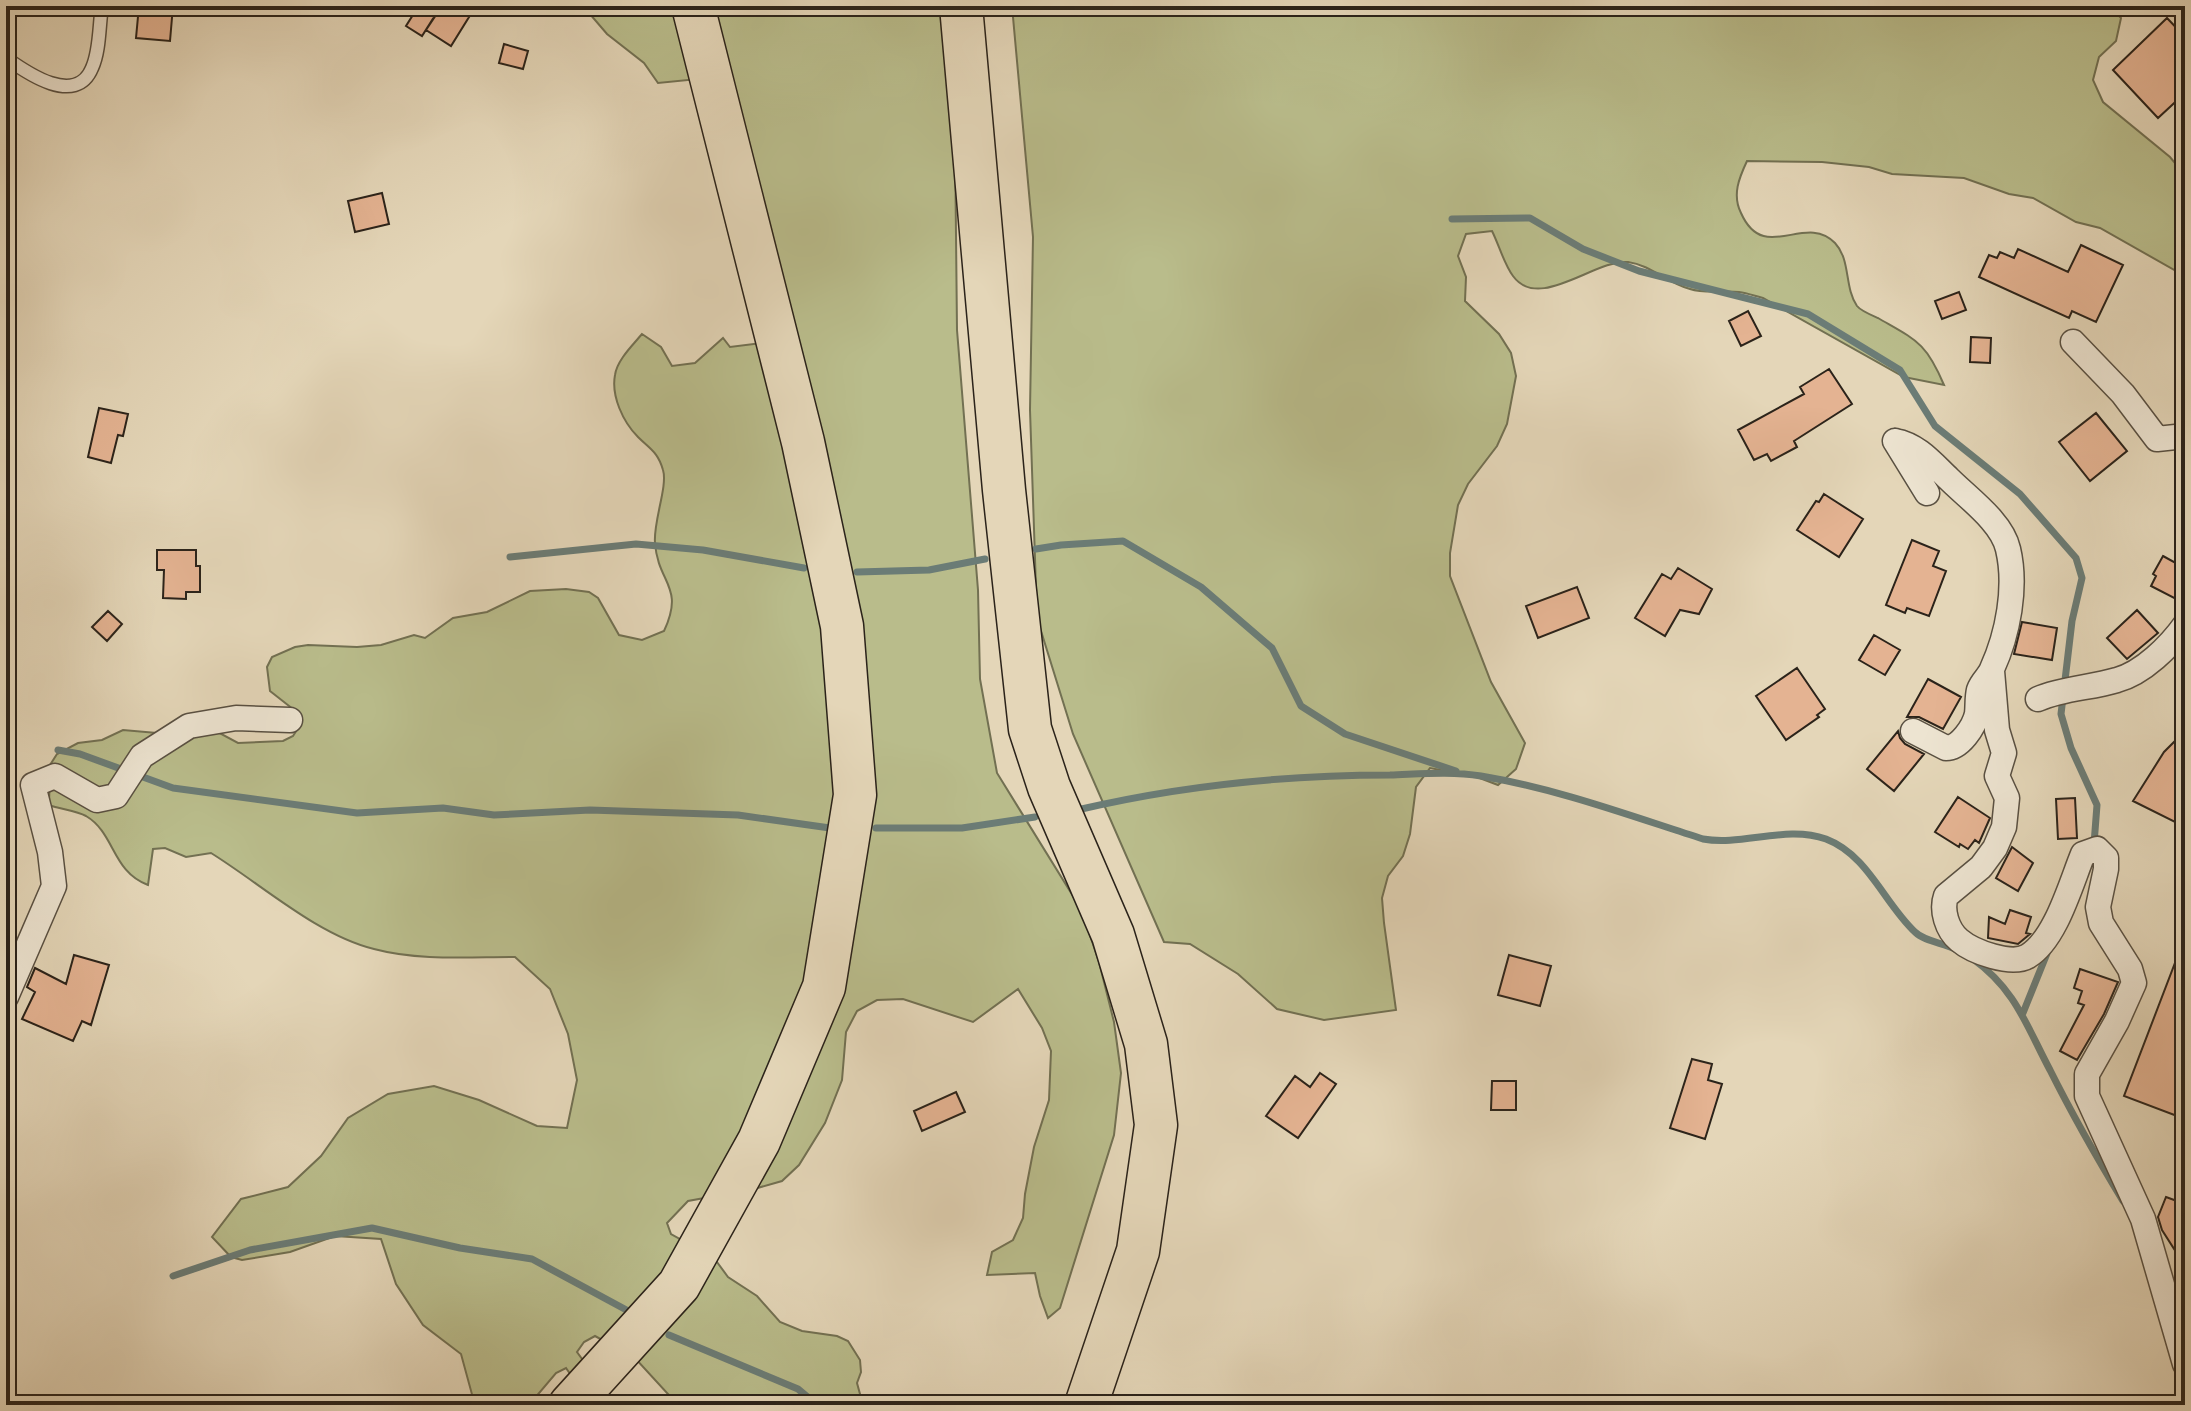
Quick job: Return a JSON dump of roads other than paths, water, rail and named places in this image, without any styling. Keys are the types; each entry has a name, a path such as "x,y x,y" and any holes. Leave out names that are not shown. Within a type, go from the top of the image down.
{"highway":[{"path":"570,1405 679,1285 759,1141 824,987 855,795 842,626 803,442 693,6"},
{"path":"961,6 1004,490 1030,729 1049,787 1113,935 1146,1044 1156,1125 1138,1251 1086,1405"}],"street":[{"path":"2073,342 2123,394 2157,439 2185,436"},
{"path":"1913,731 1946,748 1956,746 1967,734 1976,717 1979,692 1992,671 2009,615 2011,587 2009,550 2005,539 1991,521 1925,456 1906,443 1895,441 1927,493"},
{"path":"2038,699 2120,680 2152,659 2185,625"},
{"path":"1992,671 1997,730 2004,753 1997,776 2007,798 2004,827 1995,848 1981,867 1946,896 1947,924 1959,941 1999,959 2027,957 2043,943 2059,914 2083,854 2097,849 2106,858 2098,907 2101,923 2130,969 2134,983 2087,1074 2087,1096 2143,1219 2185,1364"},
{"path":"6,997 54,886 50,852 33,785 55,776 97,800 116,796 142,756 189,726 236,718 290,720"}],"lane":[{"path":"6,58 51,85 85,80 93,67 102,6"}],"waterway":[{"path":"2176,6 2185,13"},
{"path":"1452,219 1530,218 1583,249 1639,271 1808,314 1900,370 1935,426 2020,494 2076,558 2082,578 2072,621 2061,714 2071,748 2097,805 2094,844"},
{"path":"1036,549 1123,541 1201,587 1272,648 1301,706 1345,734 1456,771"},
{"path":"510,557 636,544 703,550 804,568"},
{"path":"857,572 929,570 985,559"},
{"path":"58,750 80,754 173,788 357,813 443,808 494,815 590,810 738,815 837,829"},
{"path":"1077,810 1154,794 1271,780 1436,773 1481,776 1565,795 1703,839 1733,840 1796,834 1826,839 1853,856 1915,932 1955,949"},
{"path":"876,828 962,828 1035,817"},
{"path":"2023,1013 2048,951"},
{"path":"1973,959 2000,983 2019,1009 2123,1201"},
{"path":"173,1276 250,1250 372,1228 460,1248 532,1259 632,1313"},
{"path":"669,1335 798,1389 817,1405"}]}
